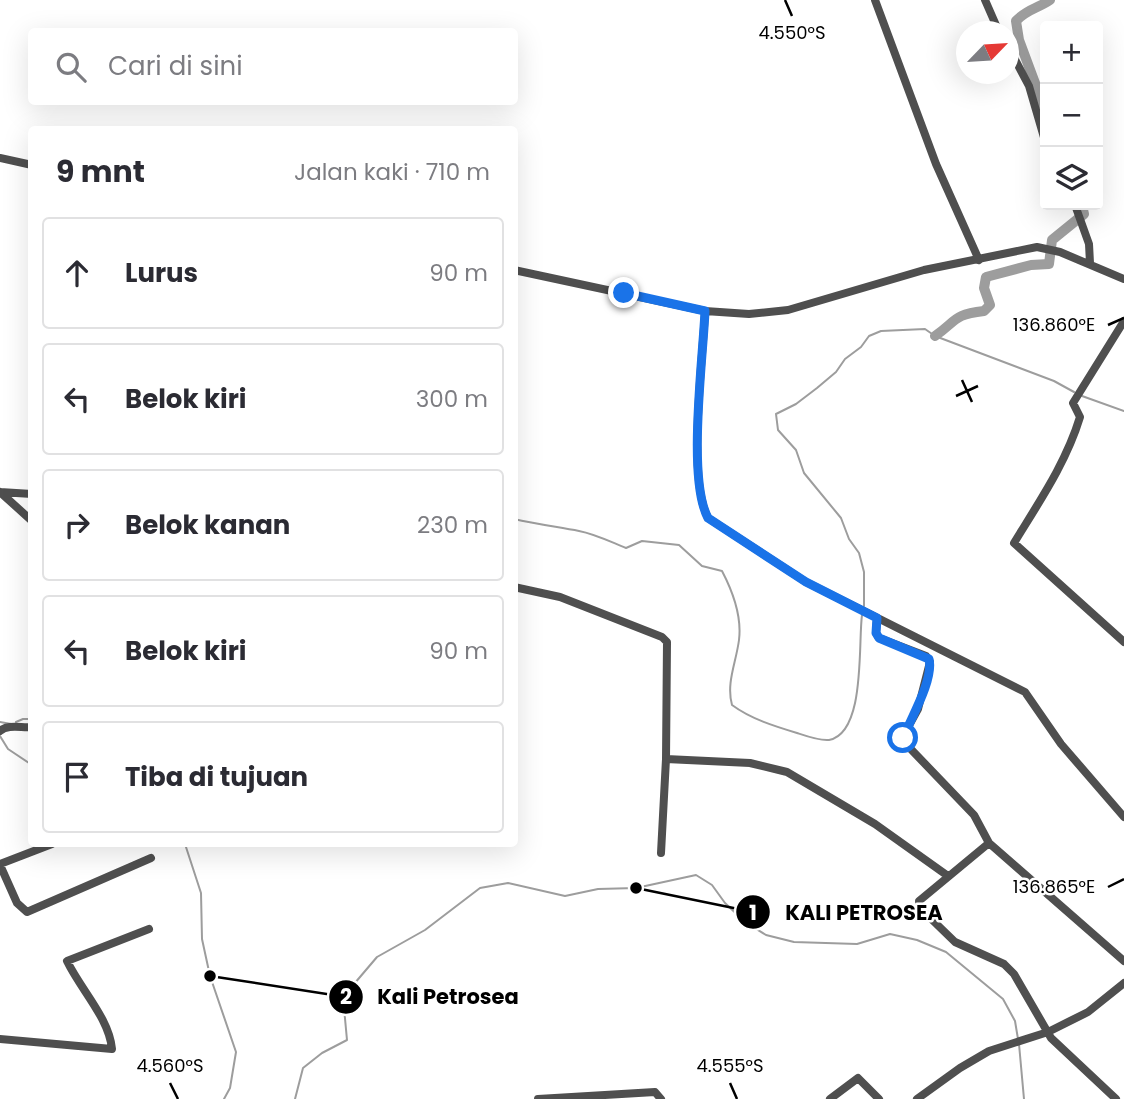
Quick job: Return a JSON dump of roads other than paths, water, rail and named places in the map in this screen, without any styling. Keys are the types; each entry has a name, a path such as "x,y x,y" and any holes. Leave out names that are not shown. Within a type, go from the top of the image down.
{"street":[{"path":"875,0 936,164 979,260"},
{"path":"985,0 994,21"},
{"path":"1019,67 1029,86 1040,124"},
{"path":"0,158 28,164"},
{"path":"1078,210 1089,244 1090,263"},
{"path":"518,271 705,311 748,314 788,310 924,270 1026,248 1060,251 1124,278"},
{"path":"705,311 697,457 704,511 712,522 795,575 1025,692 1061,744 1124,817"},
{"path":"1124,321 1073,403 1080,417 1069,447 1059,469 1014,543 1124,642"},
{"path":"28,494 0,492 28,517"},
{"path":"518,588 560,597 665,639 668,645 666,759 661,853"},
{"path":"874,616 879,638 926,656 930,662 918,709 907,729 904,742 974,815 989,843 1124,961"},
{"path":"2,729 28,727"},
{"path":"666,759 750,763 787,772 875,824 948,876"},
{"path":"989,843 922,896 919,901 920,908 955,942 1004,964 1014,974 1054,1041 1116,1099"},
{"path":"45,847 0,865 17,903 27,912 151,858"},
{"path":"0,1039 112,1049 96,1008 67,961 149,929"},
{"path":"917,1099 989,1051 1048,1032 1088,1012 1124,983"},
{"path":"830,1099 858,1078 879,1099"},
{"path":"538,1099 655,1092 661,1099"}],"waterway":[{"path":"1040,97 1019,40 1016,21 1050,0"},
{"path":"935,336 960,316 984,311 990,305 984,288 986,277 1031,265 1049,264 1052,240 1084,214 1083,210"},
{"path":"864,606 864,572 859,553 849,539 841,518 804,473 796,450 778,430 776,414 796,404 817,388 836,372 845,359 861,347 869,336 881,331 925,329 935,336 1054,381 1074,392"},
{"path":"1082,396 1124,411"},
{"path":"518,520 585,532 626,548 642,541 679,545 702,566 722,571 733,596 739,622 739,640 731,681 732,705 763,722 813,738 829,740 841,734 849,721 858,685 862,615"},
{"path":"16,722 28,719"},
{"path":"0,722 11,724"},
{"path":"0,736 8,749 28,762"},
{"path":"186,847 201,893 202,939 210,976 236,1052 230,1088 224,1099"},
{"path":"295,1099 303,1068 322,1053 347,1040 343,997 377,957 425,930 480,888 508,883 565,896 598,889 636,888 696,875 712,885 725,903 745,922 766,935 794,942 857,944 890,934 917,940 946,952 1003,999 1015,1021 1018,1039"},
{"path":"1019,1044 1024,1099"}],"place":[{"name":"KALI PETROSEA","path":"636,888"},
{"name":"Kali Petrosea","path":"210,976"}]}
